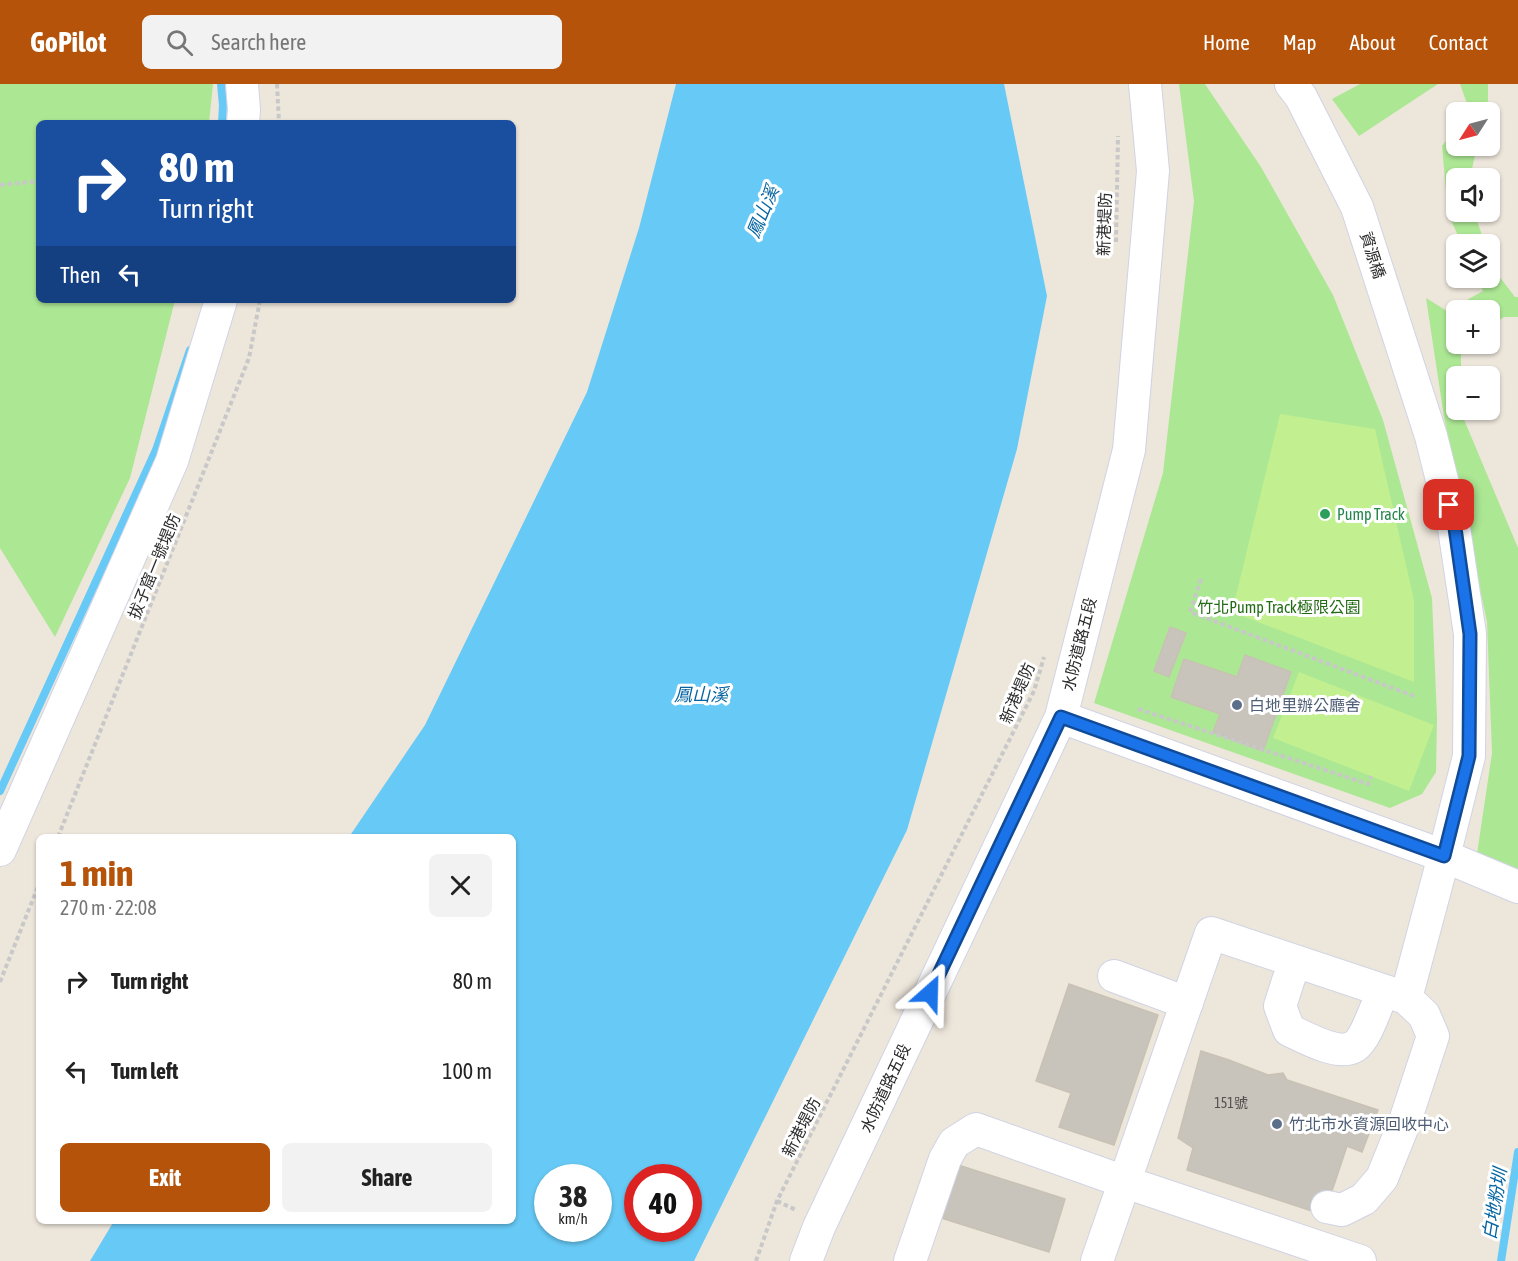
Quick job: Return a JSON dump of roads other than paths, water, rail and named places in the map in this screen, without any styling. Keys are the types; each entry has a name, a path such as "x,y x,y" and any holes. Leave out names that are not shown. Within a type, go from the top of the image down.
{"street":[{"path":"242,84 243,120"},
{"name":"水防道路五段","path":"806,1261 819,1227 1061,717 1129,450 1153,171 1145,84"},
{"name":"資源橋","path":"1291,84 1301,97 1357,207 1431,435 1455,528 1470,634 1469,756 1444,856 1394,995 1355,1046 1340,1050 1311,1041 1289,1030 1280,1006 1295,963"},
{"path":"0,850 172,461 220,303"},
{"path":"1061,717 1444,856 1518,887"},
{"path":"1097,1261 1211,933 1394,995 1424,1015 1433,1036 1405,1121 1382,1178 1364,1199 1342,1210 1327,1207"},
{"path":"1114,976 1187,1003"},
{"path":"910,1261 945,1159 954,1143 976,1129 1359,1261"}],"water":[{"name":"鳳山溪","path":"676,84 1004,84 1047,296 1017,449 907,830 694,1261 90,1261 112,1224 516,1224 516,834 351,834 425,725 587,392 639,228"}],"waterway":[{"path":"221,84 222,120"},
{"path":"0,791 156,450 190,350"},
{"name":"白地粉圳","path":"1501,1261 1518,1152"}],"place":[{"name":"Pump Track","path":"1325,514"},
{"name":"白地里辦公廳舍","path":"1237,705"},
{"name":"竹北市水資源回收中心","path":"1277,1124"}],"park label":[{"name":"竹北Pump Track極限公園","path":"1279,607"}]}
